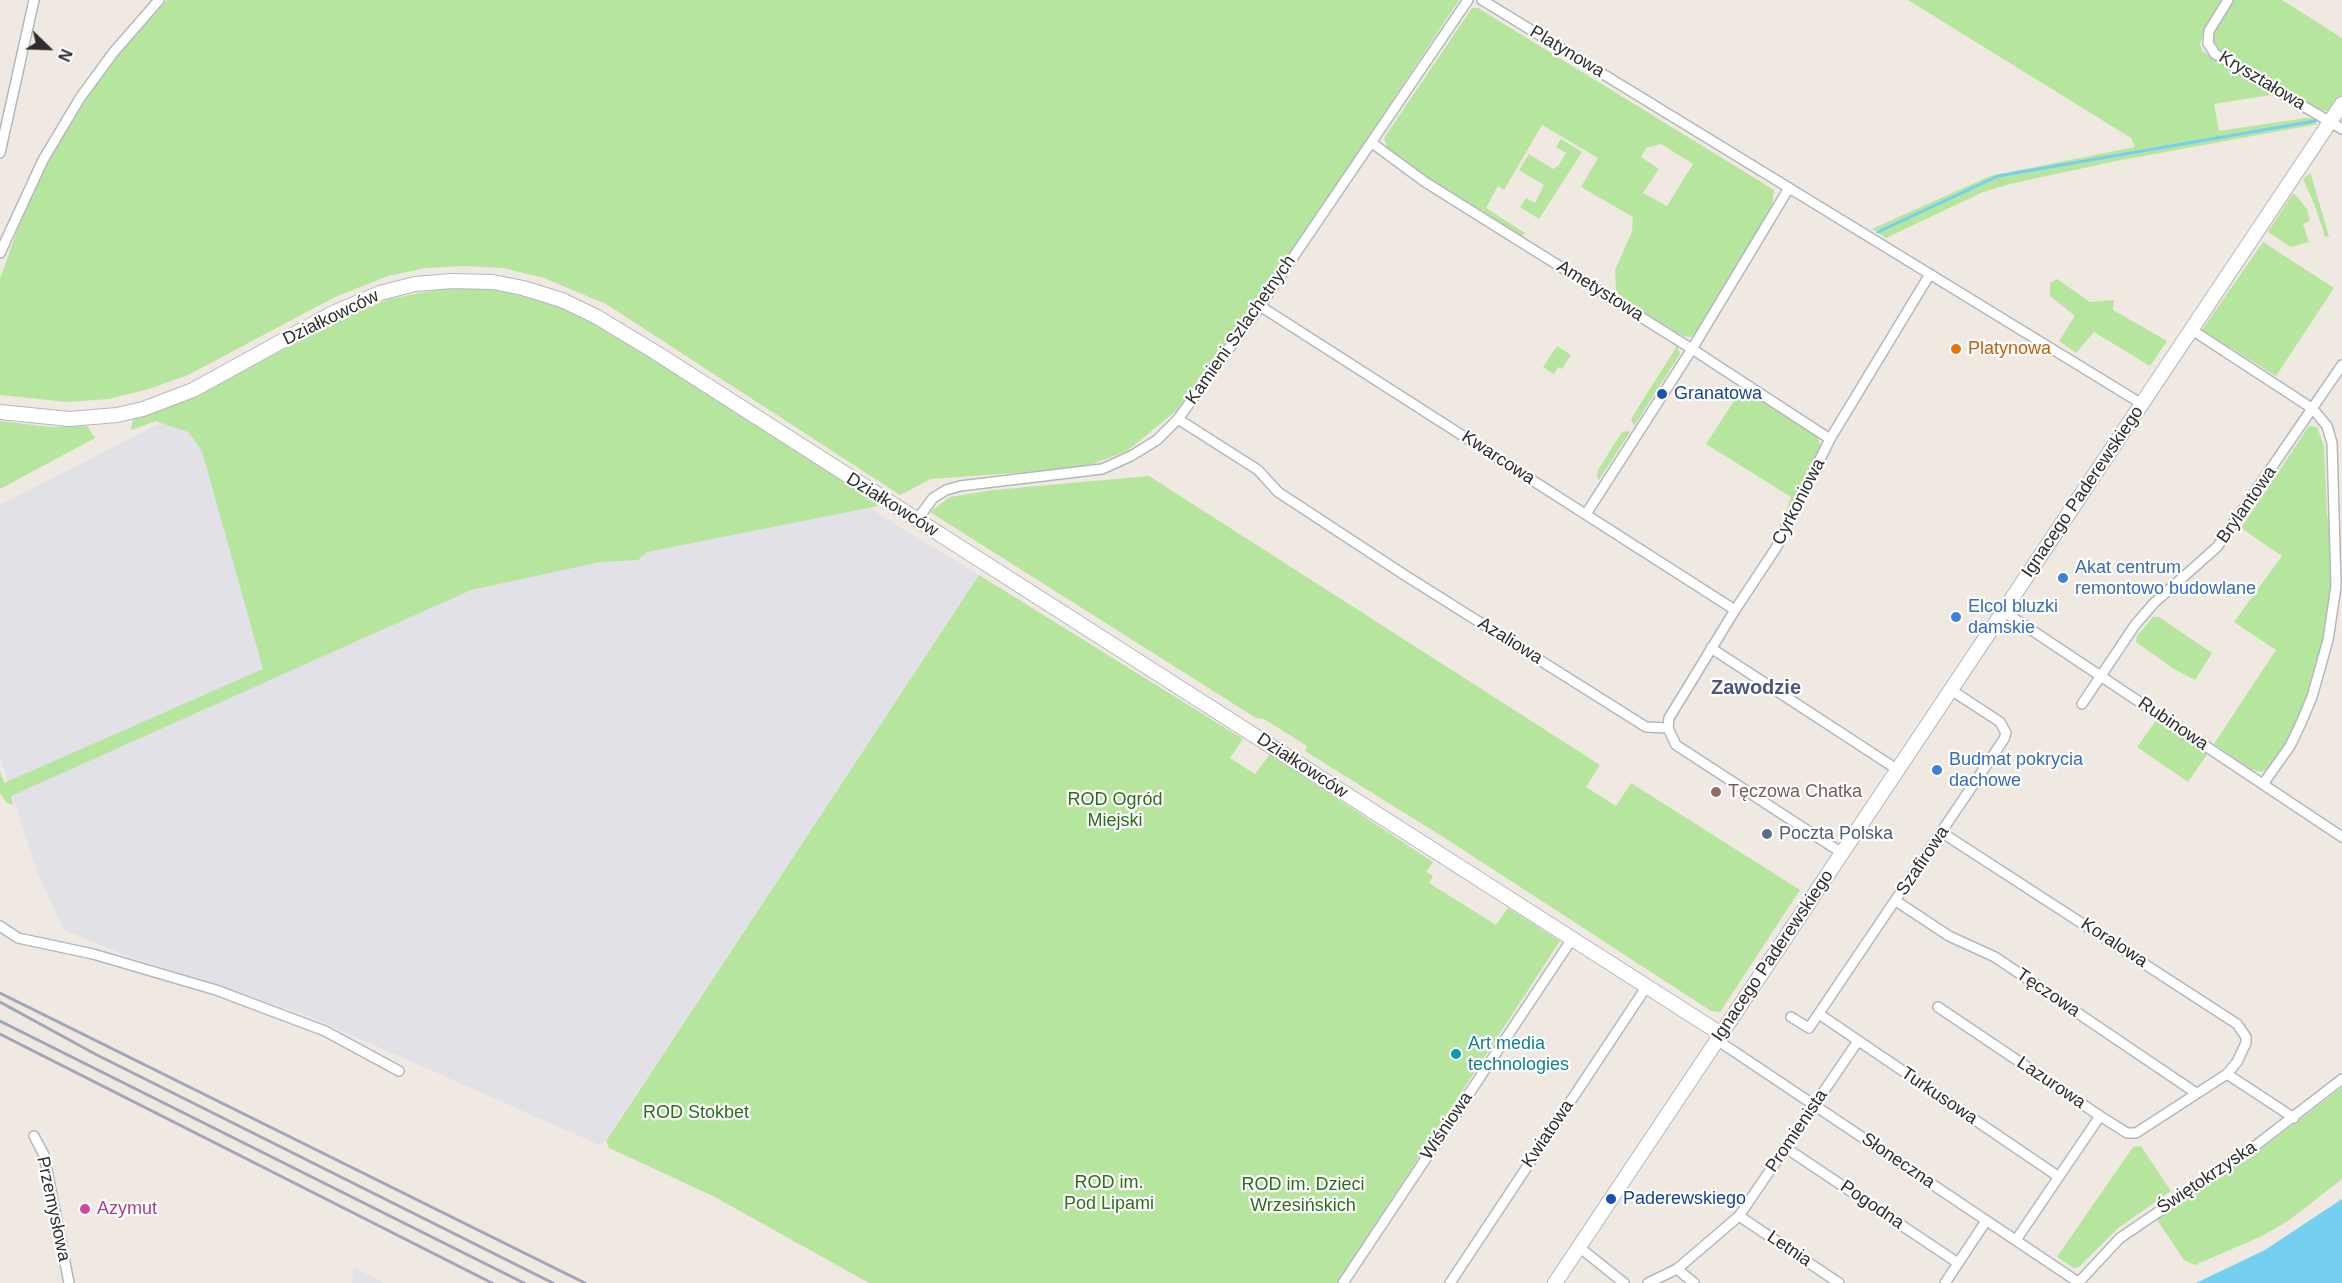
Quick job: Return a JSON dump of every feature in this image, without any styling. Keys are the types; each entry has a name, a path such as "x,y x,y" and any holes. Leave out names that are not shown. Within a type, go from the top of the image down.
{"street":[{"path":"0,153 34,0"},
{"path":"0,253 43,160 80,98 113,52 159,0"},
{"name":"Kamieni Szlachetnych","path":"917,520 933,498 960,486 1102,469 1157,440 1178,419 1260,306 1468,0"},
{"name":"Platynowa","path":"1482,0 2142,404"},
{"name":"Kryształowa","path":"2228,0 2208,31 2208,43 2215,54 2336,126"},
{"name":"Ignacego Paderewskiego","path":"1555,1283 2142,404 2336,126 2342,104"},
{"name":"Ametystowa","path":"1372,143 1425,182 1692,349 1830,439"},
{"path":"1586,514 1692,349 1789,188"},
{"name":"Cyrkoniowa","path":"1668,728 1672,711 1776,548 1830,439 1930,274"},
{"name":"Działkowców","path":"0,412 69,420 117,415 143,409 193,390 333,312 404,286 434,282 493,282 542,293 597,317 1647,986 1719,1037"},
{"name":"Kwarcowa","path":"1260,306 1735,610"},
{"path":"2192,330 2313,410 2327,426 2332,443 2336,586 2333,612 2312,697 2290,746 2263,784"},
{"path":"2313,410 2342,365"},
{"name":"Brylantowa","path":"2082,704 2135,625 2154,603 2217,547 2313,410"},
{"name":"Azaliowa","path":"1178,419 1258,470 1278,492 1646,727 1668,728"},
{"name":"Rubinowa","path":"2003,611 2342,837"},
{"path":"1711,648 1898,770"},
{"name":"Szafirowa","path":"1819,1014 2006,733 2000,722 1951,690"},
{"path":"1668,728 1676,745 1842,853"},
{"name":"Koralowa","path":"1941,832 2237,1024 2246,1037 2246,1043 2237,1062 2227,1074"},
{"name":"Tęczowa","path":"1896,901 1949,936 1995,957 2196,1093"},
{"path":"0,926 18,938 93,954 216,990 325,1031 399,1071"},
{"name":"Wiśniowa","path":"1343,1283 1572,939"},
{"name":"Kwiatowa","path":"1450,1283 1647,986"},
{"name":"Lazurowa","path":"1938,1007 2100,1116 2016,1240"},
{"path":"1791,1017 1809,1028 1819,1014"},
{"name":"Turkusowa","path":"1819,1014 2060,1176"},
{"name":"Słoneczna","path":"1719,1037 1815,1106 2078,1282"},
{"name":"Promienista","path":"1648,1283 1677,1269 1739,1216 1858,1041"},
{"path":"2100,1116 2127,1133 2136,1133 2227,1074 2294,1118"},
{"name":"Świętokrzyska","path":"2078,1282 2126,1233 2294,1118 2342,1079"},
{"name":"Przemysłowa","path":"34,1136 44,1155 69,1283"},
{"name":"Pogodna","path":"1786,1148 1958,1263"},
{"name":"Letnia","path":"1739,1216 1839,1283"},
{"path":"1945,1283 1986,1221"},
{"path":"1579,1247 1616,1274 1624,1283"},
{"path":"1677,1269 1694,1283"}],"shaded area":[{"path":"192,407 453,584 864,505 979,575 603,1144 597,1144 306,1015 125,955 64,930 37,872 0,756 0,505"},
{"path":"354,1267 383,1283 352,1283"}],"green space":[{"path":"167,0 1459,0 1272,282 1177,410 1127,451 1082,468 931,479 900,495 606,304 544,278 503,268 466,266 426,268 388,276 335,297 188,375 149,389 109,399 67,402 0,395 0,279 19,225 48,162 88,96 116,58"},
{"path":"1908,0 2223,0 2203,34 2200,44 2202,51 2261,85 2271,95 2214,104 2219,131 2306,118 2311,118 2318,124 2116,161 2010,184 1983,192 1886,238 1872,229 1990,176 2135,147 2131,138"},
{"path":"2233,0 2282,0 2342,38 2342,95 2334,107 2327,111 2321,110 2216,49 2211,35"},
{"path":"1472,8 1478,8 1774,190 1772,206 1695,335 1683,336 1627,303 1616,291 1615,270 1632,232 1633,217 1581,187 1598,158 1542,125 1504,190 1498,186 1486,208 1525,233 1520,237 1428,182 1385,149 1387,146 1384,138","holes":["1661,144 1693,164 1667,206 1643,193 1659,169 1641,157 1646,148"]},
{"path":"1561,139 1582,152 1539,219 1520,207 1526,198 1535,203 1544,185 1519,170 1529,154 1553,169 1558,166 1566,153 1556,147"},
{"path":"2310,173 2329,236 2325,237 2303,179"},
{"path":"2295,194 2307,209 2310,221 2303,224 2309,242 2291,247 2268,232 2292,195"},
{"path":"2263,242 2334,288 2276,376 2202,330"},
{"path":"2057,279 2090,302 2114,300 2113,310 2167,341 2150,366 2094,332 2076,353 2059,341 2075,316 2050,296 2050,283"},
{"path":"441,289 491,289 528,296 565,308 603,326 875,498 878,506 647,552 638,560 600,562 471,590 11,796 13,805 7,803 0,793 0,771 4,783 263,669 202,451 188,432 156,421 131,430 133,419 193,398 344,317 389,299"},
{"path":"1557,346 1571,355 1562,369 1558,367 1554,374 1543,367"},
{"path":"1677,346 1680,354 1634,426 1631,419"},
{"path":"1743,387 1817,436 1821,446 1776,538 1772,536 1782,522 1791,497 1706,444"},
{"path":"0,421 51,427 87,426 95,438 0,489"},
{"path":"2309,426 2317,427 2324,446 2327,514 2331,538 2331,594 2323,644 2300,719 2269,769 2260,772 2248,768 2214,744 2276,650 2234,622 2282,556 2241,528"},
{"path":"1622,432 1630,432 1599,480 1598,470"},
{"path":"1149,476 1600,765 1586,787 1616,806 1631,783 1800,890 1720,1012 1711,1011 1448,840 1305,751 1307,746 1264,719 1256,718 930,512 950,497 993,490"},
{"path":"979,575 1243,739 1230,758 1255,774 1270,754 1433,862 1426,872 1433,876 1429,883 1496,925 1508,908 1560,941 1337,1283 869,1283 713,1196 609,1148 606,1141"},
{"path":"2153,617 2159,617 2212,653 2195,680 2174,669 2136,642 2137,636"},
{"path":"2157,719 2208,753 2188,782 2137,747"},
{"path":"2342,1087 2342,1179 2288,1221 2262,1236 2195,1265 2184,1260 2157,1220 2272,1141"},
{"path":"2141,1146 2171,1191 2118,1228 2079,1267 2074,1268 2057,1257 2133,1147"}],"water":[{"path":"2342,1199 2342,1283 2196,1283 2265,1250"}],"waterway":[{"path":"1878,232 1998,176 2315,121"}],"railway":[{"path":"0,993 585,1283"},
{"path":"0,1002 97,1055 553,1283"},
{"path":"0,1021 524,1283"},
{"path":"0,1034 492,1283"}],"place":[{"name":"Platynowa","path":"1956,349"},
{"name":"Granatowa","path":"1662,394"},
{"name":"Akat centrum remontowo budowlane","path":"2063,578"},
{"name":"Elcol bluzki damskie","path":"1956,617"},
{"name":"Budmat pokrycia dachowe","path":"1937,770"},
{"name":"Tęczowa Chatka","path":"1716,792"},
{"name":"Poczta Polska","path":"1767,834"},
{"name":"Art media technologies","path":"1456,1054"},
{"name":"Paderewskiego","path":"1611,1199"},
{"name":"Azymut","path":"85,1209"}],"district":[{"name":"Zawodzie","path":"1756,688"}],"park label":[{"name":"ROD Ogród Miejski","path":"1115,810"},
{"name":"ROD Stokbet","path":"696,1113"},
{"name":"ROD im. Pod Lipami","path":"1109,1193"},
{"name":"ROD im. Dzieci Wrzesińskich","path":"1303,1195"}]}
